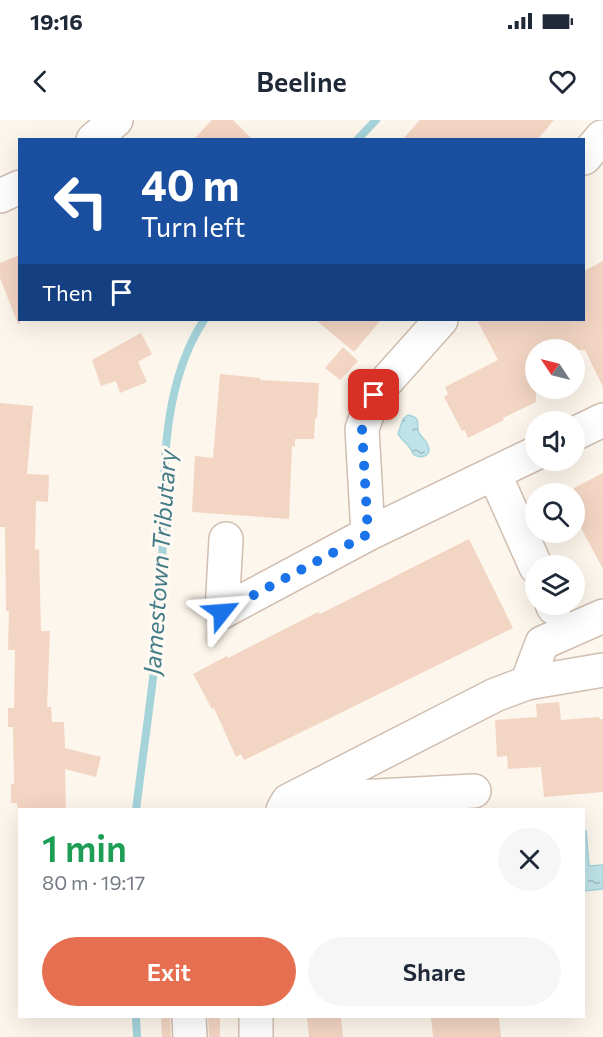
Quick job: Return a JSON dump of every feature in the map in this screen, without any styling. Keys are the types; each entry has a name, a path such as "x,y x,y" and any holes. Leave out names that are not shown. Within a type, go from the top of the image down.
{"street":[{"path":"95,138 116,120"},
{"path":"0,196 18,188"},
{"path":"368,534 362,429 374,395 440,321"},
{"path":"585,429 603,420"},
{"path":"226,539 222,612 368,534 525,458"},
{"path":"494,473 531,555"},
{"path":"527,683 542,643 603,616"},
{"path":"280,807 495,695 527,683 603,670"},
{"path":"280,807 474,790"},
{"path":"189,1018 189,1037"},
{"path":"256,1018 256,1037"}],"water":[{"path":"408,415 417,420 419,433 427,444 429,450 425,456 413,454 398,434 403,419"},
{"path":"585,832 589,866 603,865 603,889 585,891"}],"building":[{"path":"212,120 233,120 251,138 195,138"},
{"path":"420,120 554,120 539,138 404,138"},
{"path":"18,256 18,321 20,324 18,324 0,278 0,263"},
{"path":"603,261 603,387 585,350 585,339 525,339 525,399 536,399 536,402 468,438 444,397 448,394 445,387 498,360 478,321 585,321 585,270"},
{"path":"317,321 380,321 354,352"},
{"path":"141,333 152,354 138,362 147,382 120,393 116,381 101,386 92,360"},
{"path":"343,347 358,361 340,380 325,368"},
{"path":"220,374 260,378 260,380 319,383 314,439 295,439 295,447 292,446 289,519 192,512 195,456 213,458"},
{"path":"0,403 33,406 27,474 49,475 48,502 36,501 35,550 39,549 41,631 50,631 47,707 51,707 52,722 64,722 65,748 101,757 96,777 65,769 66,808 18,808 18,810 17,803 11,803 11,784 14,784 13,727 8,727 8,708 14,708 15,650 8,650 9,611 6,611 5,527 0,527"},
{"path":"603,473 603,569 585,535 584,483"},
{"path":"469,539 513,628 244,760 241,754 236,757 214,708 212,709 193,674 318,612 320,614"},
{"path":"559,702 561,720 599,717 603,719 603,792 544,797 541,767 508,769 507,756 497,757 495,720 537,717 536,704"},
{"path":"161,1018 170,1018 171,1037 162,1037"},
{"path":"208,1018 220,1018 220,1037 209,1037"},
{"path":"307,1018 341,1018 343,1037 309,1037"},
{"path":"431,1018 499,1018 501,1037 433,1037"}],"waterway":[{"name":"Jamestown Tributary","path":"359,138 376,120"},
{"name":"Jamestown Tributary","path":"136,808 160,615 168,424 175,387 187,352 203,321"},
{"name":"Jamestown Tributary","path":"136,1018 137,1037"}],"route":[{"path":"222,612 368,534 362,429 374,395"}]}
